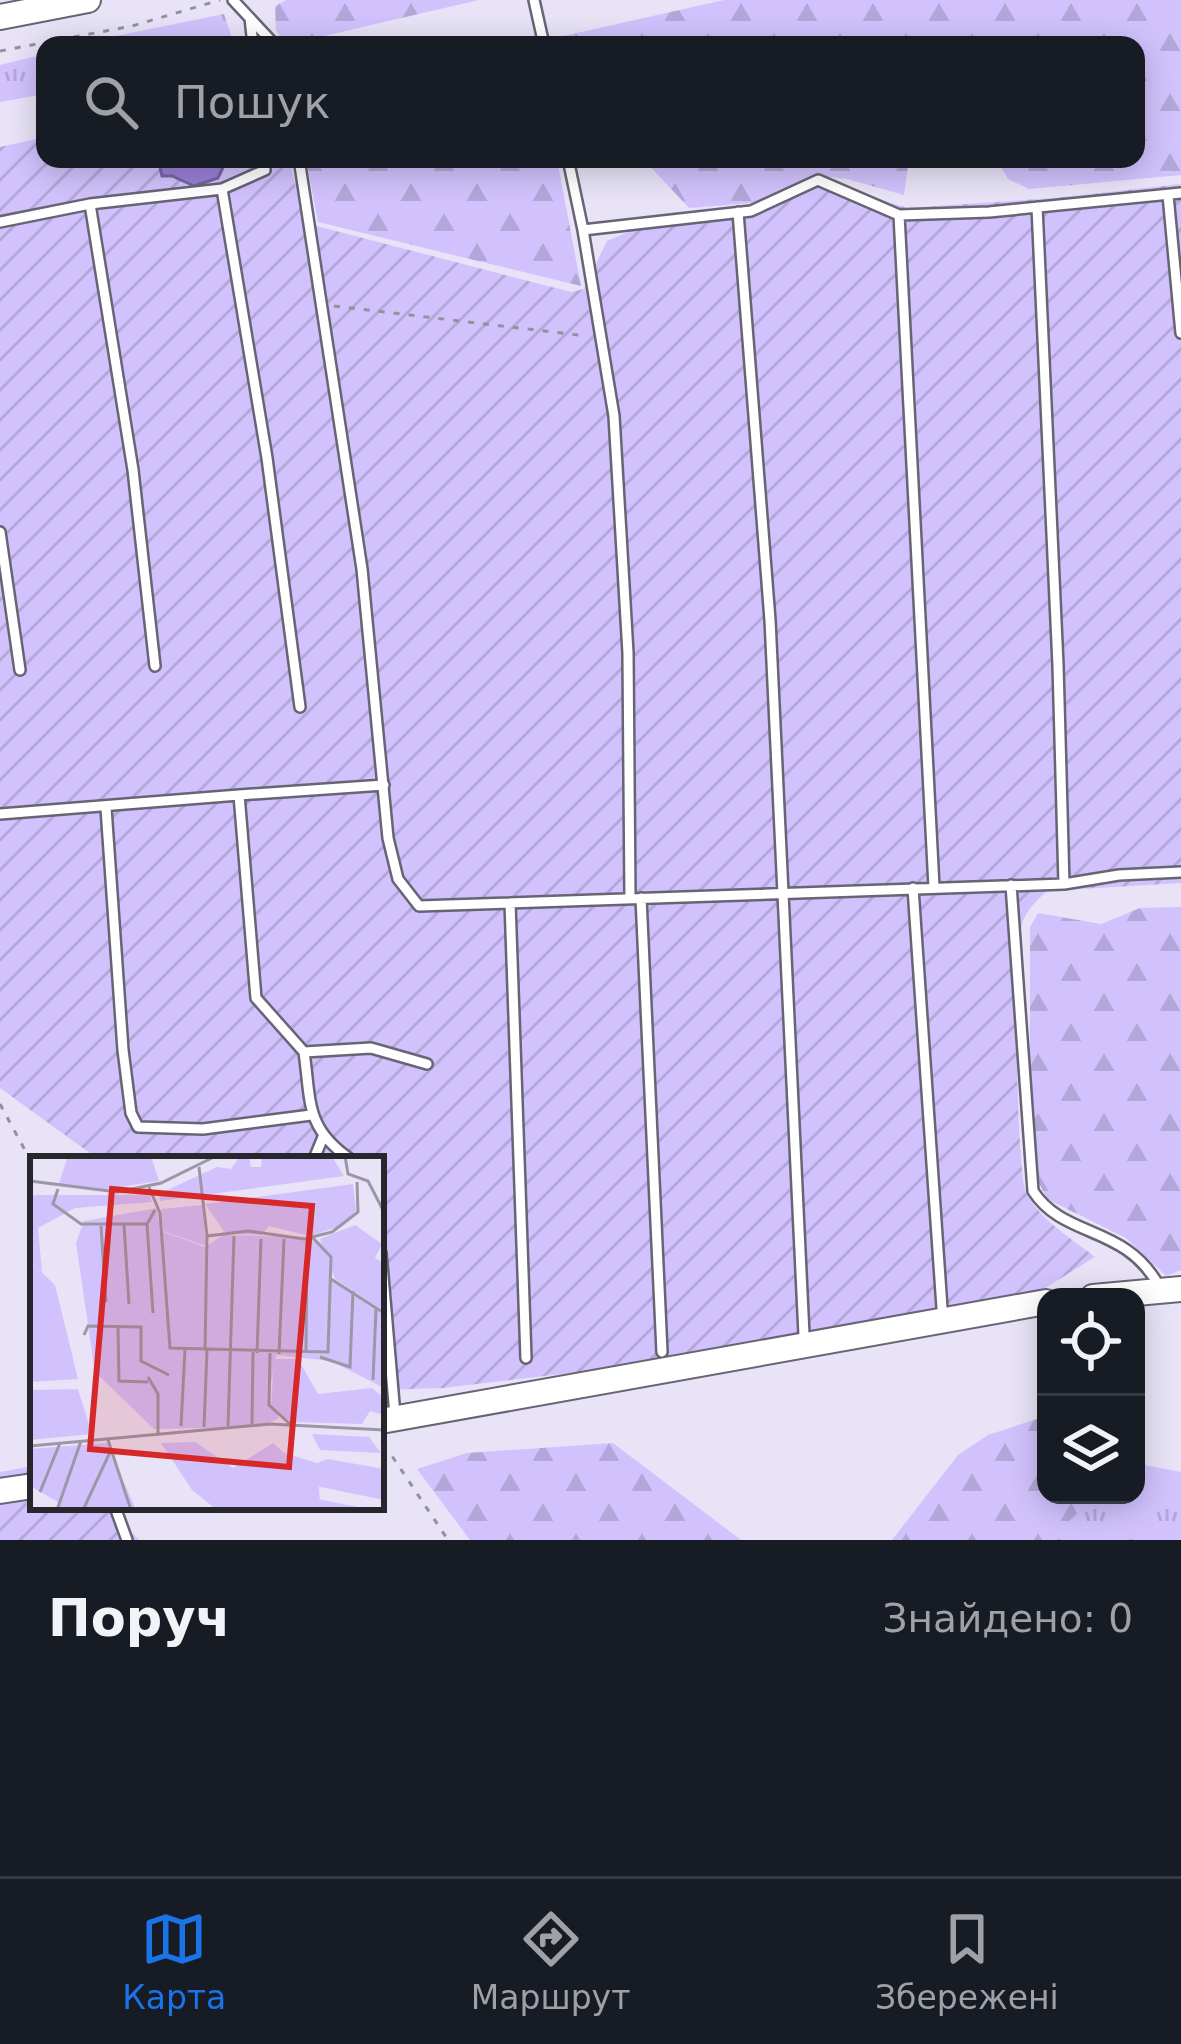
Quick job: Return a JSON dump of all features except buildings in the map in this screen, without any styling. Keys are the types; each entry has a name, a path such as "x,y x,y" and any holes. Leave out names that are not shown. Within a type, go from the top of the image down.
{"street":[{"path":"0,17 88,0"},
{"path":"388,1419 1037,1304"},
{"path":"0,1491 30,1486"}],"lane":[{"path":"233,0 266,36"},
{"path":"534,0 542,36"},
{"path":"250,18 252,36"},
{"path":"0,222 90,204 222,189 265,168"},
{"path":"300,168 362,569 388,838 398,879 419,906 1064,884 1119,874 1181,872"},
{"path":"570,168 614,416 627,629 635,898 662,1352"},
{"path":"583,230 751,211 818,180 899,215 1181,193"},
{"path":"222,189 267,458 300,707"},
{"path":"1168,195 1181,333"},
{"path":"90,204 133,470 155,666"},
{"path":"1036,207 1064,884"},
{"path":"738,212 770,620 803,1335"},
{"path":"899,215 934,886"},
{"path":"0,532 20,670"},
{"path":"0,814 384,785"},
{"path":"239,795 256,998 304,1052 311,1114 323,1137 346,1156"},
{"path":"106,808 123,1050 131,1113 138,1127 203,1129 311,1114"},
{"path":"1011,885 1033,1191 1060,1220 1096,1231 1128,1249 1171,1290"},
{"path":"913,888 942,1308"},
{"path":"509,903 526,1358"},
{"path":"304,1052 371,1048 428,1064"},
{"path":"315,1156 323,1137"},
{"path":"384,1324 388,1419"}],"path":[{"path":"79,36 220,0"},
{"path":"0,51 36,44"},
{"path":"323,305 514,330 600,335"},
{"path":"0,1104 30,1158"},
{"path":"384,1449 448,1540"}],"green space":[{"path":"286,0 479,0 324,36 280,36 275,6"},
{"path":"724,0 1181,0 1181,175 1029,189 1008,179 1001,168 1145,168 1145,36 563,36"},
{"path":"224,14 231,36 116,36"},
{"path":"36,56 36,96 0,102 0,65"},
{"path":"36,139 36,168 291,168 305,223 571,292 584,289 607,241 673,213 751,206 815,178 907,208 1181,184 1181,883 1047,891 1025,917 1019,946 1018,1109 1023,1179 1033,1204 1095,1257 1045,1288 1037,1288 1037,1293 987,1324 443,1388 384,1390 384,1156 94,1156 0,1088 0,147"},
{"path":"308,168 559,168 581,286 318,222"},
{"path":"651,168 908,168 904,195 812,175 752,203 689,208"},
{"path":"1181,907 1181,1270 1166,1276 1126,1238 1047,1199 1036,1177 1030,927 1038,913 1101,924 1140,908"},
{"path":"1037,1419 1037,1504 1087,1504 1049,1540 892,1540 958,1455 988,1435"},
{"path":"613,1443 741,1540 470,1540 417,1469 467,1453"},
{"path":"1145,1465 1181,1472 1181,1540 1042,1540 1086,1504 1145,1504"},
{"path":"30,1467 30,1510 110,1510 139,1540 0,1540 0,1472"}],"shaded area":[{"path":"160,168 223,168 218,178 194,186 162,176"}]}
